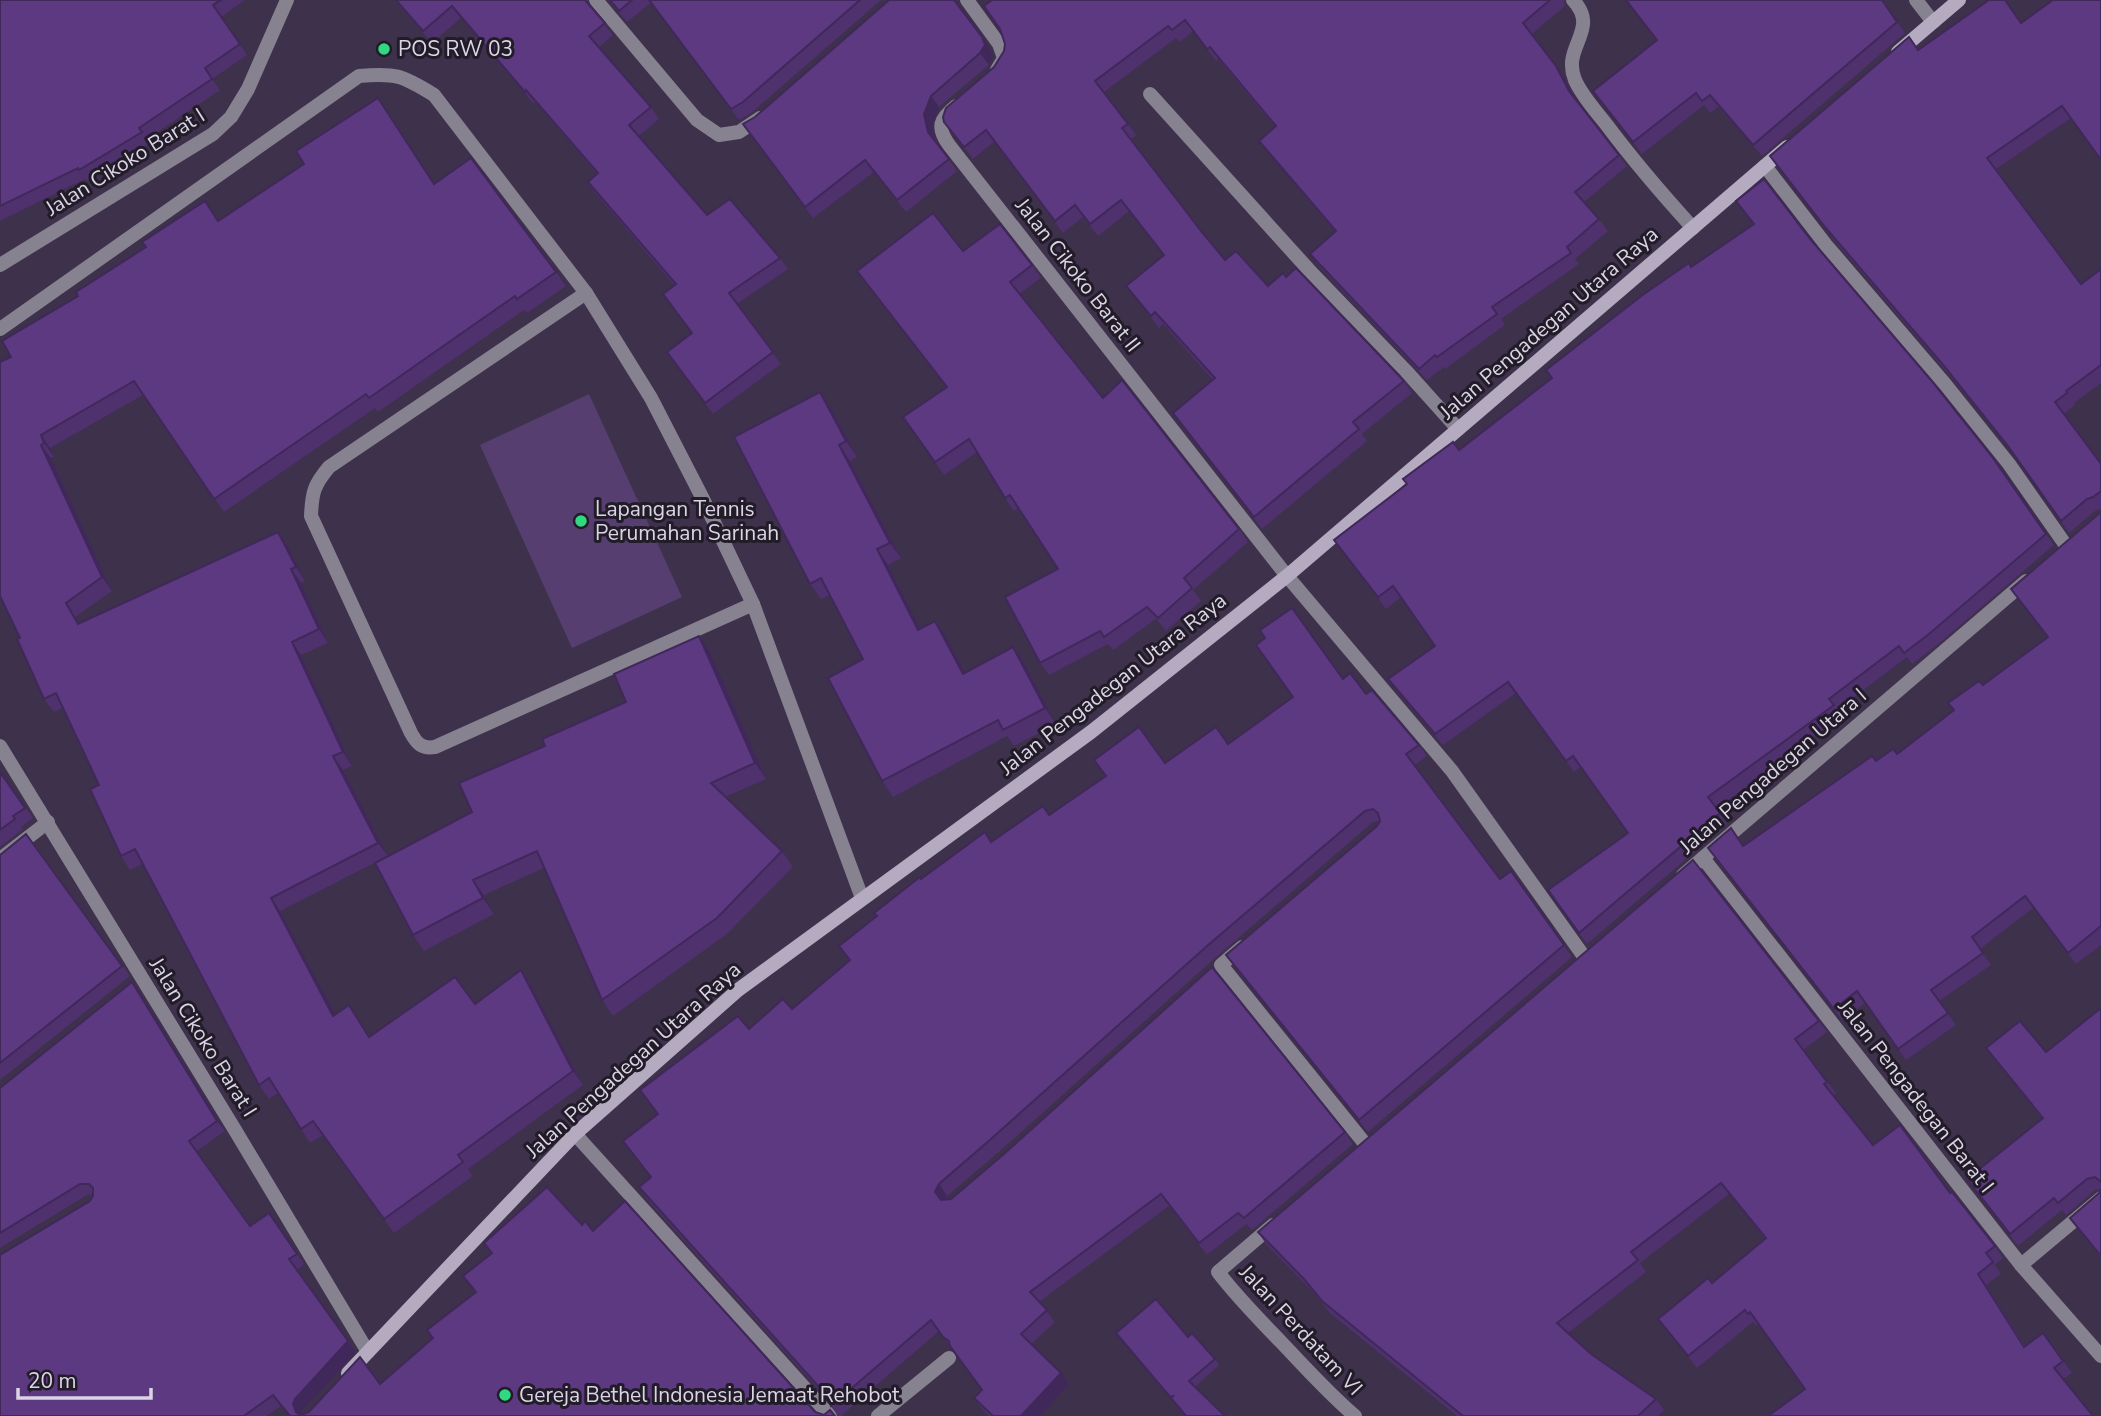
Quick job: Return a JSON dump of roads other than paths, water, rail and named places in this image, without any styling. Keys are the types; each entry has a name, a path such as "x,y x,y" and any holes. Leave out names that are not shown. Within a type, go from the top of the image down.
{"street":[{"name":"Jalan Cikoko Barat I","path":"0,265 213,134 231,117 248,89 287,0"},
{"path":"596,0 697,120 719,135 740,132 766,112"},
{"path":"967,0 1003,52 1004,58 1000,65 986,80"},
{"path":"1573,0 1582,10 1585,20 1572,61 1574,78 1586,98 1642,171 1693,228"},
{"path":"1916,0 1933,22"},
{"path":"1891,58 1959,0"},
{"path":"0,328 359,76 389,74 410,80 434,95 586,292 651,398 704,499 753,604 863,898"},
{"path":"1150,94 1458,429"},
{"name":"Jalan Cikoko Barat II","path":"966,97 946,114 941,129 944,138 1287,576"},
{"name":"Jalan Pengadegan Utara Raya","path":"335,1389 575,1134 738,990 1091,732 1287,576 1797,139"},
{"path":"1765,166 1826,245 1945,384 2009,464 2067,547"},
{"path":"586,292 330,467 315,483 311,516 411,733 420,745 435,747 753,604"},
{"name":"Jalan Pengadegan Utara I","path":"1673,883 2036,573"},
{"path":"1287,576 1452,771 1585,959"},
{"name":"Jalan Cikoko Barat I","path":"0,746 48,822 137,983 243,1142 368,1352"},
{"path":"0,859 48,822"},
{"name":"Jalan Pengadegan Barat I","path":"1703,858 2021,1265 2101,1356"},
{"path":"1252,938 1216,970 1366,1145"},
{"path":"575,1134 830,1416"},
{"path":"2021,1265 2101,1198"},
{"name":"Jalan Perdatam VI","path":"1281,1217 1218,1272 1308,1370 1355,1416"},
{"path":"878,1416 948,1358"}],"place":[{"name":"POS RW 03","path":"384,49"},
{"name":"Lapangan Tennis Perumahan Sarinah","path":"581,521"},
{"name":"Gereja Bethel Indonesia Jemaat Rehobot","path":"505,1395"}]}
